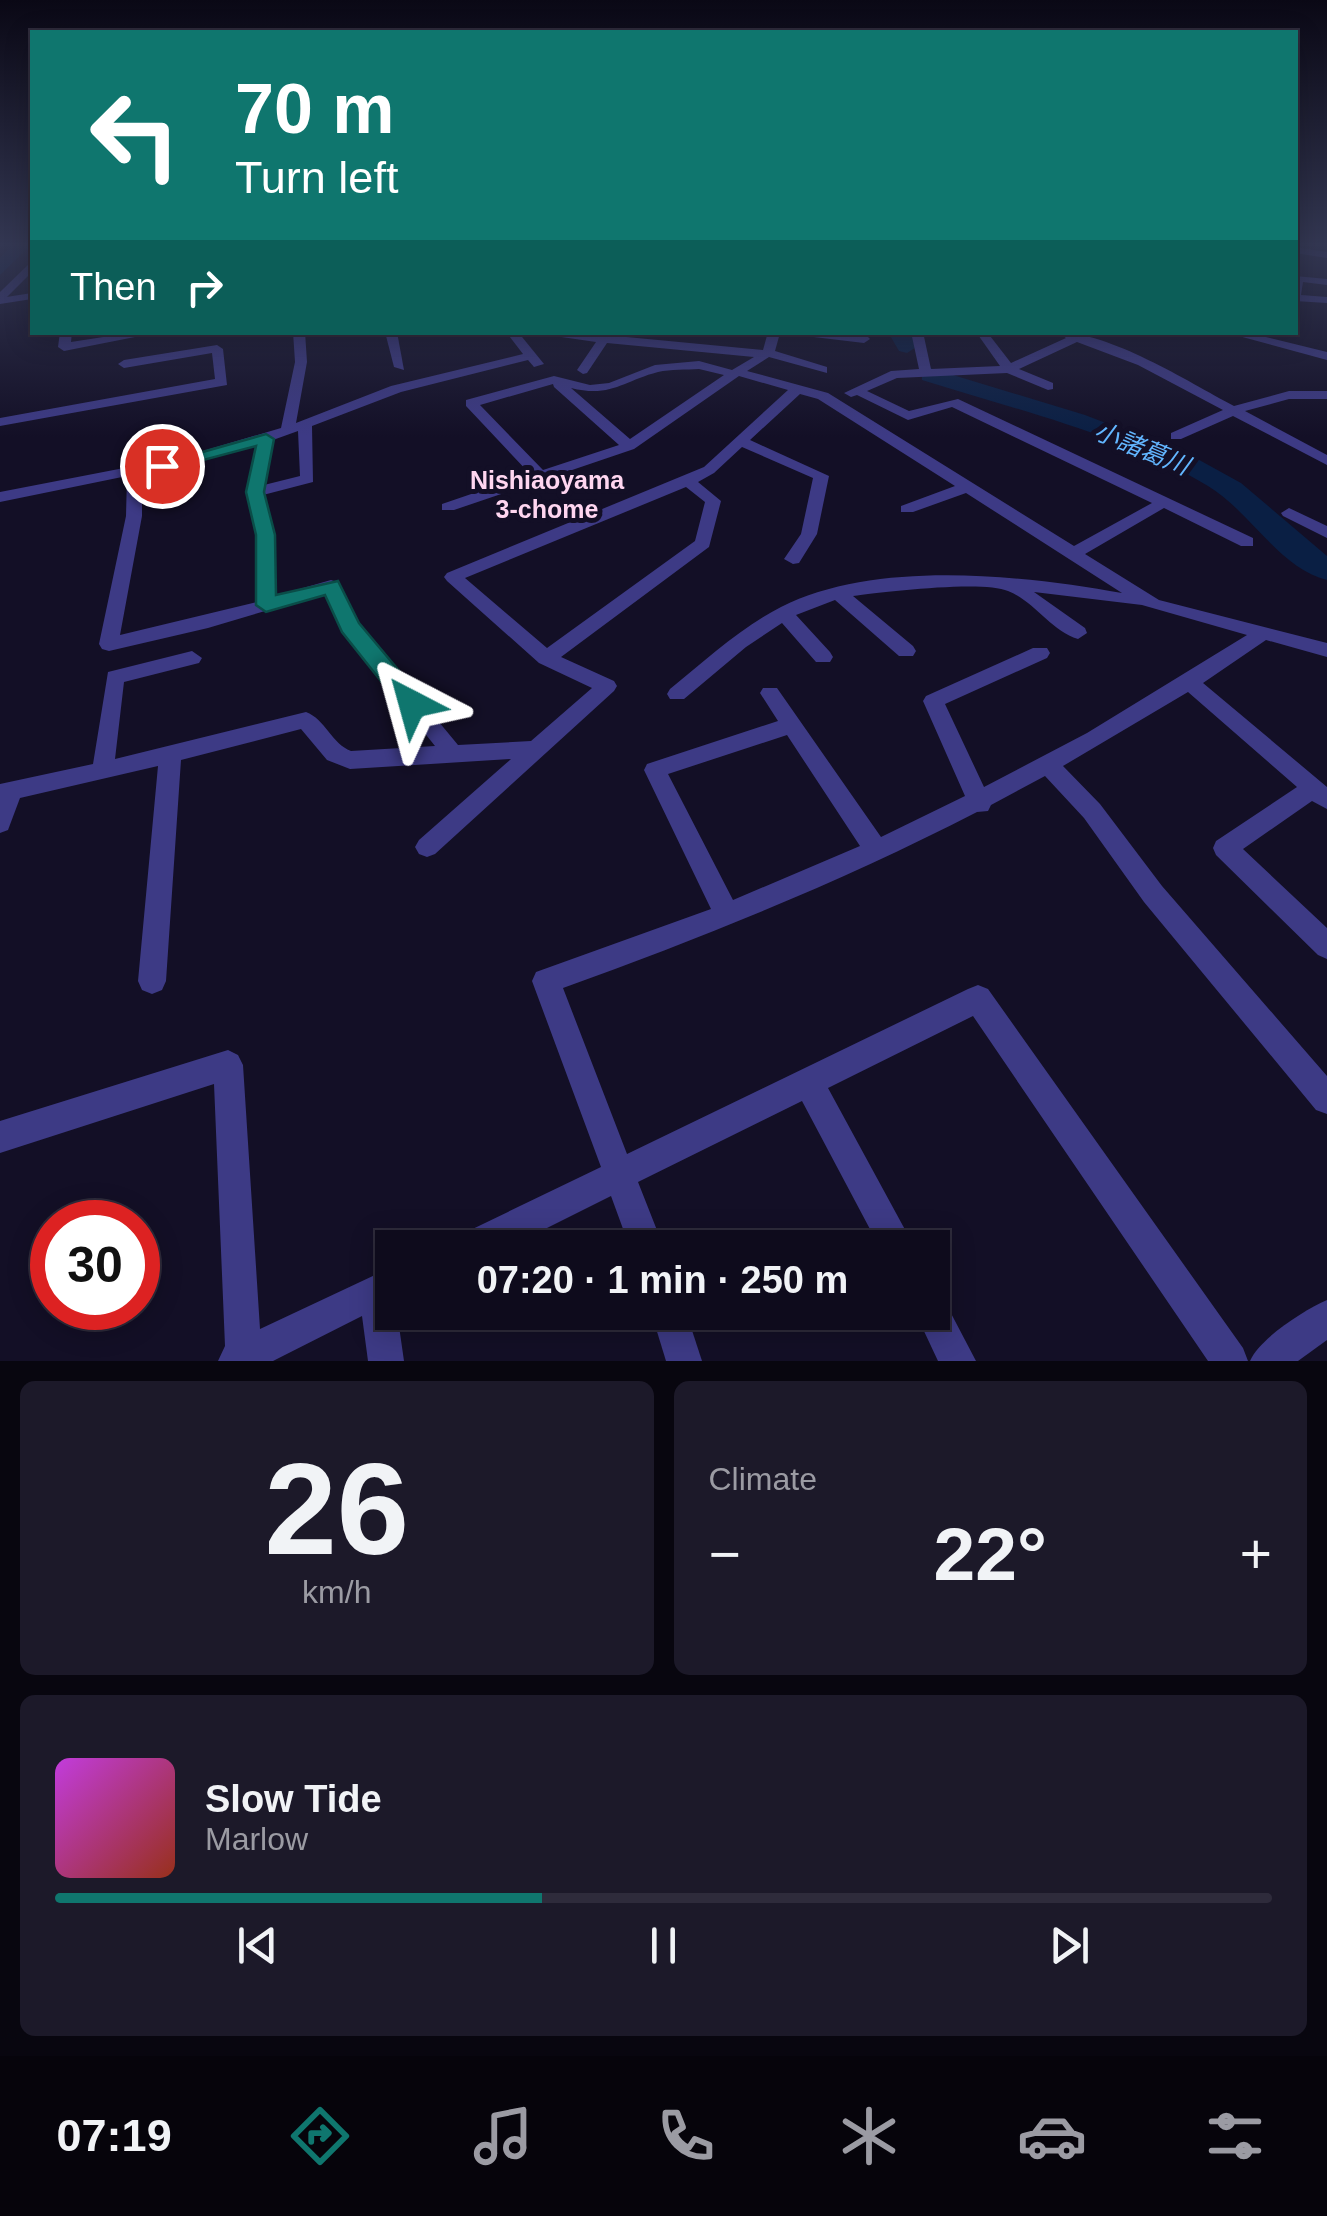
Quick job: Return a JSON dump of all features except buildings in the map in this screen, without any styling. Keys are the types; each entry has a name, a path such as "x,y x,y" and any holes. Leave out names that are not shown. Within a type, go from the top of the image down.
{"street":[{"path":"66,335 64,347 129,335 119,398"},
{"path":"287,431 301,362 299,335"},
{"path":"391,335 400,367"},
{"path":"513,335 554,380 629,446"},
{"path":"563,335 767,354 822,370"},
{"path":"688,347 694,335"},
{"path":"448,507 629,446 767,354 773,335"},
{"path":"819,335 864,339"},
{"path":"917,335 926,372"},
{"path":"982,335 1009,369"},
{"path":"1239,335 1327,356"},
{"path":"1276,346 1280,335"},
{"path":"1009,369 1068,336 1142,362 1327,461"},
{"path":"583,370 604,339"},
{"path":"0,422 222,382 217,349 124,364"},
{"path":"0,497 135,472 266,439 396,389 529,356"},
{"path":"539,474 470,402 554,380 590,390 611,387 654,368 699,365 829,399 1153,604"},
{"path":"829,399 895,374 926,372 1009,369 1048,386"},
{"path":"426,847 608,686 546,658 454,577 688,482 709,470 798,389"},
{"path":"858,391 908,416 953,402 1247,542"},
{"path":"1176,436 1234,410 1309,392 1327,396"},
{"path":"255,492 308,479 305,425"},
{"path":"266,439 255,492 265,535 266,605"},
{"path":"739,441 821,476 809,534 793,559"},
{"path":"135,472 134,516 109,644 331,586 350,626 454,755"},
{"path":"546,658 702,543 714,500 688,482"},
{"path":"907,509 965,488"},
{"path":"1072,555 1164,502"},
{"path":"1289,513 1327,534"},
{"path":"1012,585 1078,633"},
{"path":"677,694 784,614 838,594 911,586 1055,587 1153,604 1327,650"},
{"path":"838,594 906,650"},
{"path":"784,614 823,658"},
{"path":"641,1230 546,981 727,915 980,804 1190,683 1264,634"},
{"path":"980,804 933,701 1040,652"},
{"path":"103,771 115,676 192,658"},
{"path":"1190,683 1320,794 1225,848 1327,946"},
{"path":"770,693 877,851"},
{"path":"0,823 6,792 170,757 306,720 335,754 350,760 534,749"},
{"path":"727,915 655,770 792,726"},
{"path":"152,982 170,757"},
{"path":"1046,763 1092,811 1153,894 1327,1099"},
{"path":"508,1230 978,999 1230,1361"},
{"path":"0,1136 228,1064 239,1358 375,1291"},
{"path":"808,1080 888,1230"},
{"path":"1268,1361 1327,1318"},
{"path":"385,1330 386,1361"},
{"path":"674,1330 684,1361"},
{"path":"942,1330 958,1361"}],"waterway":[{"name":"小諸葛川","path":"901,335 907,346"},
{"name":"小諸葛川","path":"930,375 1076,420 1182,462 1231,489 1296,548 1327,570"}],"district":[{"name":"Nishiaoyama 3-chome","path":"547,494"}],"route":[{"path":"162,466 266,439 255,492 265,535 266,605 331,586 350,626 412,704"}]}
